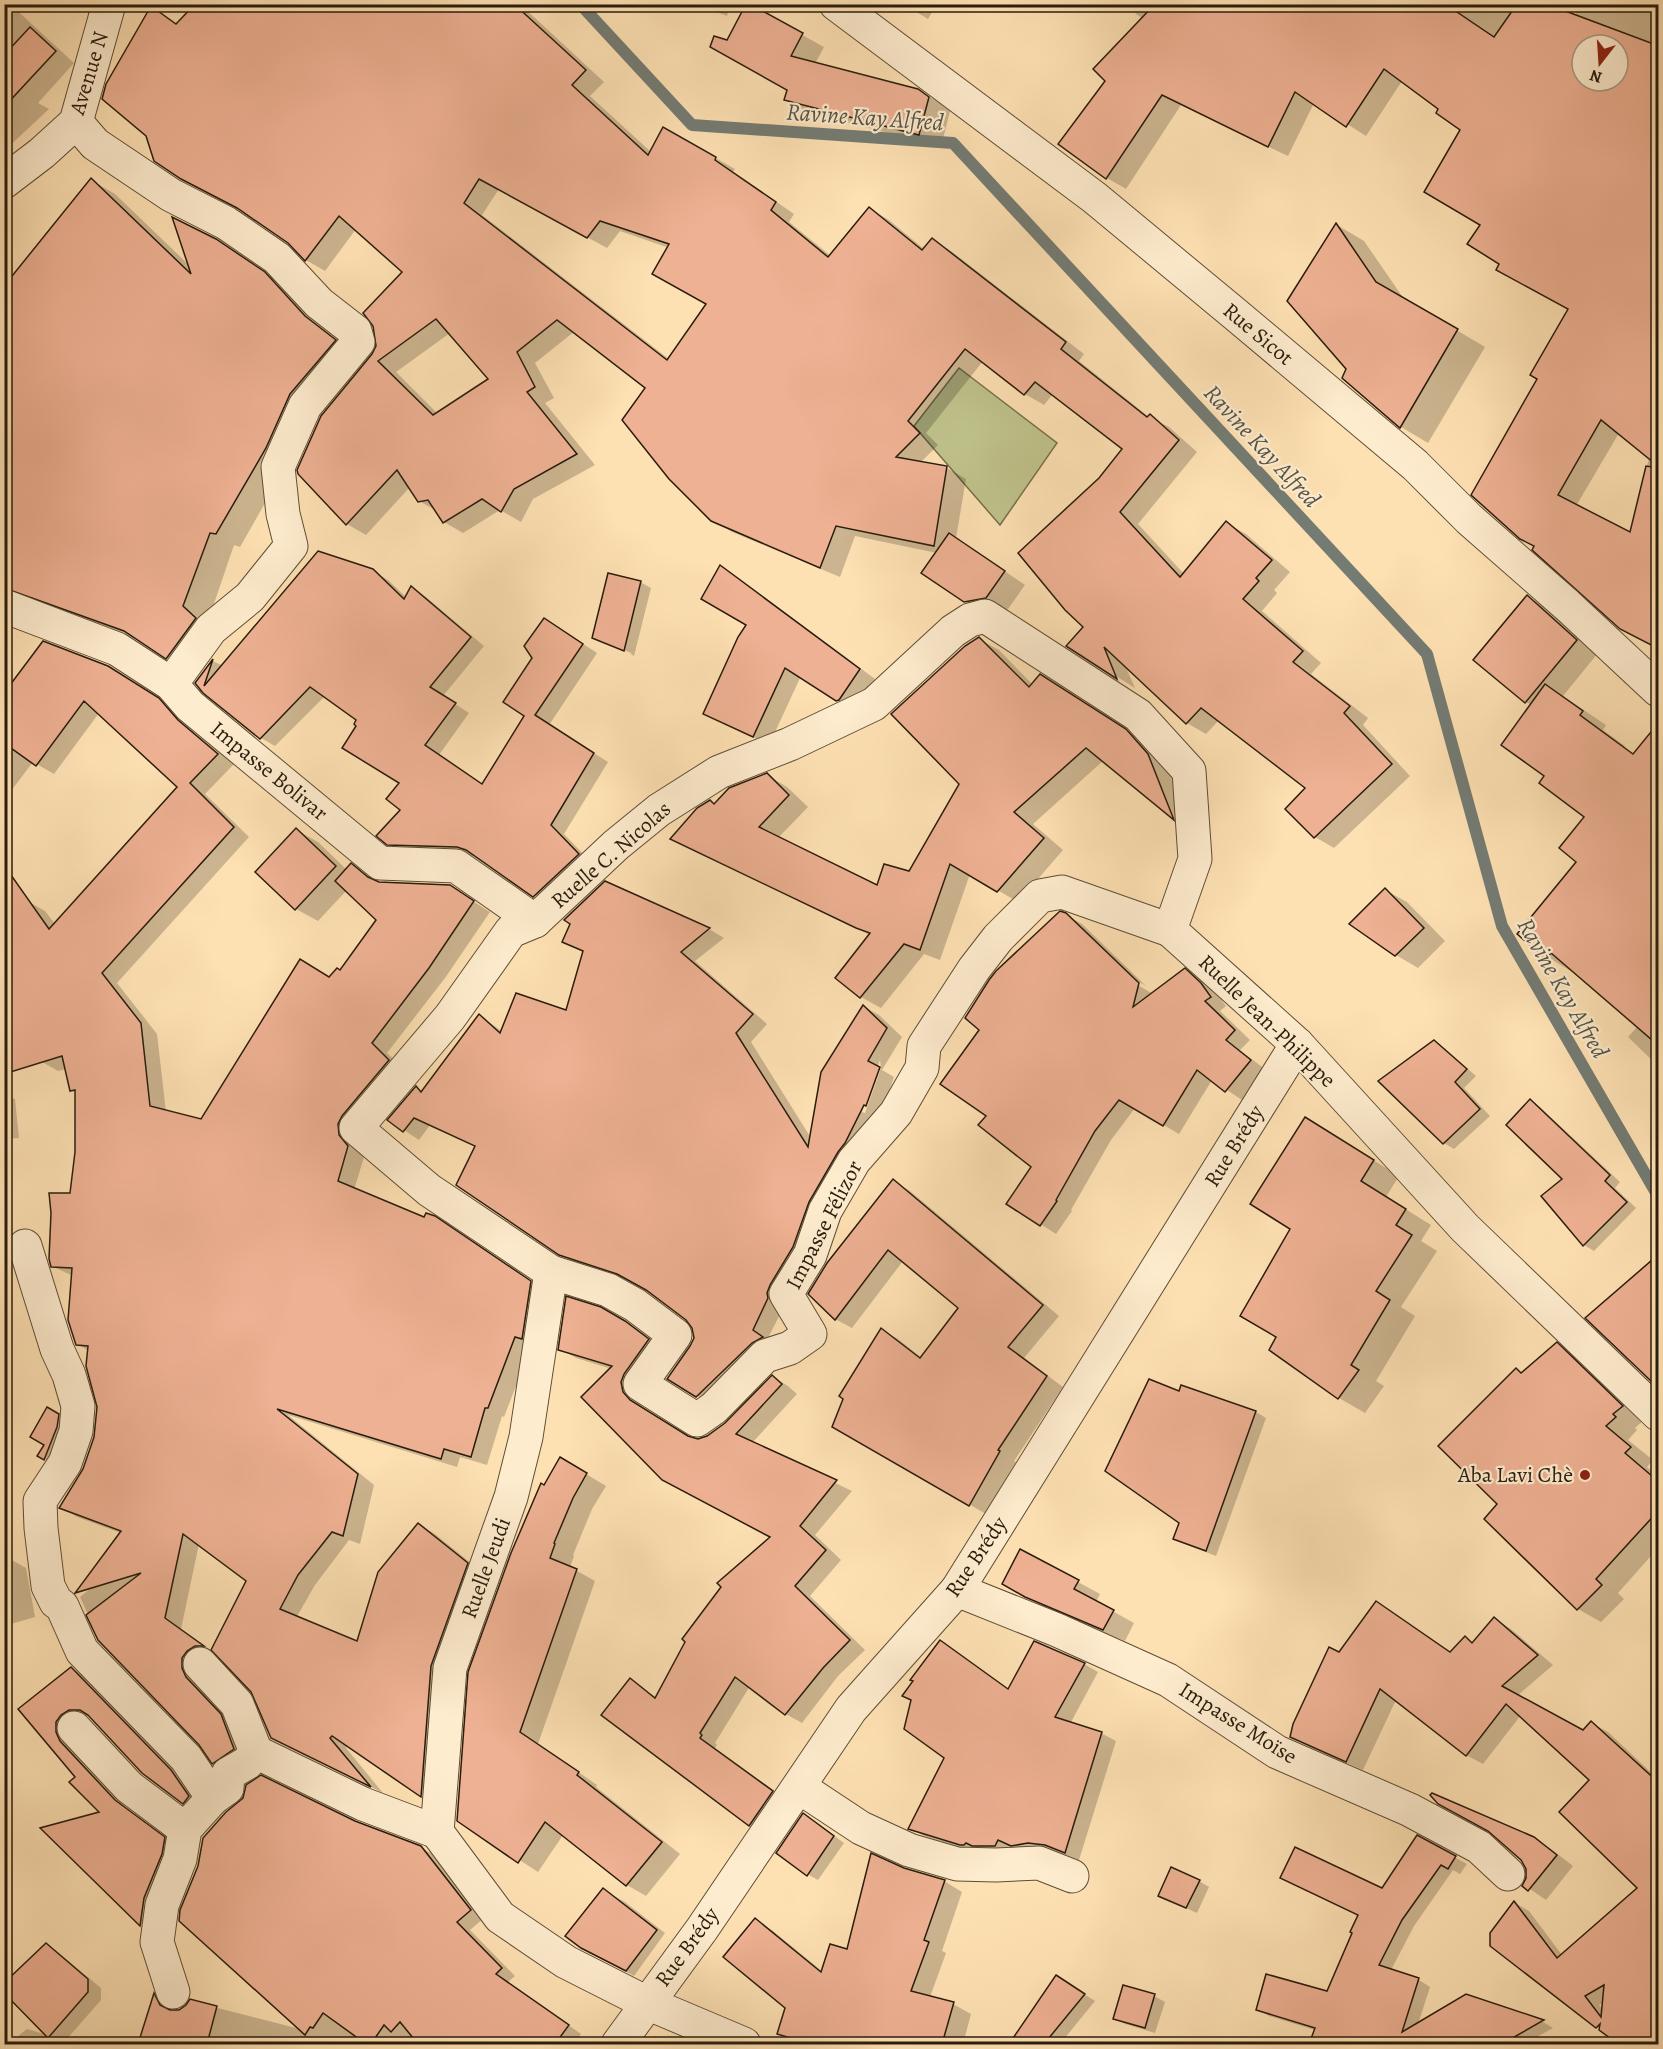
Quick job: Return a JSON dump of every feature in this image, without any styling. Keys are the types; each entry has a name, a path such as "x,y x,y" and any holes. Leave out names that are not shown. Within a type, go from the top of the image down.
{"street":[{"name":"Avenue N","path":"4,182 42,153 75,122 109,4"},
{"name":"Rue Sicot","path":"847,8 1095,198 1415,465 1468,519 1521,564 1659,690"},
{"path":"75,122 95,144 171,195 226,223 277,258 319,303 355,331 358,342 305,406 278,467 283,514 291,546 250,597 211,629 171,684"},
{"name":"Impasse Bolivar","path":"4,606 117,649 171,684 190,706 380,863 456,866 536,921"},
{"name":"Ruelle C. Nicolas","path":"551,1272 429,1190 356,1128 450,1017 511,931 536,921 616,845 659,810 719,772 790,744 874,704 953,631 970,621 985,616 1138,715 1189,771 1195,859 1170,930"},
{"name":"Impasse Félizor","path":"551,1272 609,1290 635,1305 675,1335 640,1384 696,1420 714,1408 765,1356 790,1348 810,1334 786,1294 810,1255 825,1211 854,1161 896,1113 921,1068 924,1046 974,969 998,938 1040,896 1062,892 1170,930"},
{"name":"Ruelle Jean-Philippe","path":"1170,930 1296,1044 1465,1228 1659,1414"},
{"name":"Rue Brédy","path":"618,2044 702,1929 851,1709 957,1590 1296,1044"},
{"path":"25,1246 57,1349 69,1375 78,1406 76,1431 65,1463 40,1501 48,1586 56,1602 62,1606 82,1651 186,1758 213,1798"},
{"name":"Ruelle Jeudi","path":"437,1832 450,1668 511,1497 526,1437 551,1272"},
{"name":"Impasse Moïse","path":"957,1590 1057,1630 1168,1680 1277,1752 1410,1810 1479,1847 1508,1874"},
{"path":"200,1664 237,1704 256,1752 363,1804 437,1832 500,1917 566,1962 647,2003 744,2044"},
{"path":"74,1728 129,1787 186,1829"},
{"path":"172,1992 157,1942 162,1905 180,1859 186,1829 213,1798 227,1788 228,1774 247,1763 256,1752"},
{"path":"799,1787 861,1828 909,1850 957,1864 1039,1863 1072,1876"}],"green space":[{"path":"959,368 1057,443 1000,525 914,426"}],"building":[{"path":"195,4 514,4 586,70 572,85 648,155 663,127 716,157 715,160 776,202 771,210 828,257 869,207 922,250 932,238 1066,342 1061,349 1147,417 1150,414 1179,440 1120,512 1180,577 1226,521 1272,560 1256,578 1259,581 1243,599 1303,651 1293,662 1350,706 1344,713 1392,764 1314,838 1285,809 1305,788 1201,708 1186,724 1104,647 1117,679 1066,646 1083,627 1065,610 1018,553 1099,478 1122,449 1035,382 1024,395 965,349 908,421 920,433 896,457 947,466 934,546 836,526 820,568 711,521 669,479 622,420 645,388 557,320 517,352 535,387 527,392 577,454 514,489 501,512 482,499 443,523 428,500 418,502 397,470 346,525 298,474 297,470 321,416 376,346 373,326 363,313 402,272 339,216 305,261 288,243 237,208 181,179 154,161 146,136 102,99 106,84 151,6 176,24","holes":["479,179 587,238 600,221 669,244 652,274 706,304 667,360 464,203","436,319 488,379 433,415 378,361"]},
{"path":"746,4 750,4 803,33 791,56 918,89 929,97 919,135 784,100 787,90 710,47 714,36 727,40"},
{"path":"1155,4 1445,4 1494,37 1517,4 1553,4 1560,9 1624,33 1570,33 1570,93 1630,93 1630,35 1659,46 1659,467 1601,420 1558,495 1630,532 1646,466 1659,468 1659,649 1620,629 1532,550 1534,546 1520,539 1471,495 1537,379 1530,375 1568,309 1496,270 1499,264 1467,244 1480,225 1424,192 1460,130 1436,113 1438,109 1384,69 1346,127 1295,92 1268,147 1162,95 1106,179 1058,144 1105,81 1093,69"},
{"path":"30,27 56,51 4,107 4,55"},
{"path":"91,178 191,274 172,217 216,239 265,272 305,316 336,340 290,394 266,448 216,534 210,533 183,606 196,618 166,659 124,631 4,588 4,286"},
{"path":"1336,223 1376,282 1458,329 1400,428 1342,378 1346,369 1287,301"},
{"path":"949,533 1005,571 986,598 964,602 921,573"},
{"path":"318,551 373,569 404,599 411,586 471,637 430,687 456,703 425,745 482,784 524,716 503,702 532,658 524,646 544,618 583,644 535,715 594,753 551,825 579,854 533,897 466,850 457,847 387,845 376,836 400,810 386,799 399,783 342,748 356,726 354,724 356,720 310,687 260,739 203,693 195,683 213,659 204,686"},
{"path":"720,565 860,669 839,700 836,701 785,668 753,737 703,714 738,637 746,625 701,599"},
{"path":"608,573 641,581 624,651 592,638"},
{"path":"1527,595 1577,640 1525,703 1473,660"},
{"path":"979,637 1029,687 1040,674 1126,729 1148,754 1174,820 1086,748 1014,812 1044,838 997,892 950,864 920,950 904,944 860,998 835,978 870,933 670,839 697,808 710,800 714,804 729,788 767,773 789,795 759,827 877,885 884,864 909,871 959,784 891,714 965,646"},
{"path":"43,641 108,666 159,698 178,720 218,754 190,783 234,827 102,973 141,1023 150,1106 201,1119 300,959 329,977 337,968 340,970 376,920 335,881 351,863 368,877 379,882 450,885 474,901 429,968 372,1043 389,1060 342,1116 338,1124 339,1135 348,1146 338,1181 424,1217 426,1213 435,1216 531,1281 522,1339 515,1337 488,1408 485,1408 471,1457 444,1449 441,1459 277,1409 358,1474 343,1536 332,1532 298,1575 280,1609 357,1641 378,1572 418,1523 468,1563 431,1666 421,1797 332,1736 330,1738 371,1787 271,1738 251,1692 211,1650 246,1581 183,1534 165,1618 204,1646 195,1646 187,1651 182,1658 182,1668 186,1677 221,1714 234,1749 212,1764 199,1745 98,1640 86,1615 141,1573 75,1593 121,1531 59,1508 83,1469 94,1437 97,1407 86,1366 88,1346 76,1345 68,1320 72,1268 51,1267 49,1259 51,1213 49,1193 70,1193 75,1152 75,1090 70,1091 62,1056 4,1074 4,865 49,929 177,787 84,701 36,766 4,743 4,693"},
{"path":"1545,684 1583,711 1580,715 1633,754 1659,722 1659,1046 1551,953 1546,959 1517,934 1576,862 1559,848 1584,817 1539,783 1544,776 1501,745"},
{"path":"296,828 336,866 295,910 255,872"},
{"path":"605,881 710,928 681,952 753,1014 736,1033 808,1147 821,1072 863,1005 887,1028 868,1061 880,1067 866,1106 864,1105 845,1143 809,1202 793,1247 770,1285 768,1298 753,1330 763,1337 752,1343 696,1397 667,1379 694,1338 692,1328 686,1320 646,1290 617,1274 559,1255 456,1185 475,1146 414,1118 403,1132 387,1120 416,1086 421,1092 479,1014 500,1033 516,993 566,1010 583,951 562,942 570,924 564,920"},
{"path":"1385,888 1424,928 1395,956 1349,924"},
{"path":"1060,911 1066,913 1139,983 1133,1007 1185,968 1201,983 1211,997 1205,1001 1235,1030 1226,1040 1251,1060 1225,1092 1197,1070 1163,1126 1119,1100 1095,1131 1057,1201 1040,1226 1006,1204 1031,1167 978,1125 986,1116 940,1084 979,1030 965,1018 989,980"},
{"path":"1434,1040 1467,1069 1455,1082 1480,1109 1443,1144 1378,1081"},
{"path":"1530,1099 1610,1175 1605,1181 1627,1202 1583,1246 1541,1196 1562,1179 1506,1125"},
{"path":"1305,1117 1374,1160 1361,1181 1406,1209 1396,1225 1412,1235 1376,1291 1390,1300 1351,1365 1359,1370 1338,1399 1269,1350 1276,1337 1240,1316 1290,1229 1250,1204"},
{"path":"893,1179 1043,1305 1008,1347 1047,1376 998,1450 1000,1451 969,1506 832,1427 843,1399 839,1396 881,1328 920,1358 958,1308 888,1250 835,1320 808,1294 827,1263"},
{"path":"1659,1254 1659,1374 1651,1381 1585,1318"},
{"path":"566,1296 601,1307 649,1339 624,1374 621,1382 623,1392 630,1400 688,1436 698,1439 707,1436 725,1423 772,1375 782,1384 736,1434 837,1480 800,1526 826,1550 795,1586 850,1640 823,1668 785,1715 735,1677 700,1733 702,1735 700,1738 773,1791 749,1826 601,1715 630,1678 655,1698 685,1642 682,1639 721,1587 717,1583 770,1537 662,1480 581,1397 612,1366 558,1350"},
{"path":"1557,1342 1623,1406 1613,1414 1616,1417 1606,1426 1631,1447 1625,1453 1659,1482 1659,1510 1596,1579 1602,1585 1577,1610 1484,1519 1497,1504 1438,1446 1516,1368 1521,1373"},
{"path":"1149,1379 1179,1391 1181,1385 1256,1411 1206,1551 1173,1539 1179,1523 1105,1471"},
{"path":"47,1407 59,1414 57,1427 44,1460 37,1456 44,1445 30,1437"},
{"path":"560,1457 587,1473 573,1498 550,1558 577,1569 520,1732 579,1772 577,1775 662,1842 626,1886 545,1822 518,1863 457,1821 468,1672 511,1553 541,1483 544,1485"},
{"path":"1020,1549 1079,1580 1074,1589 1114,1610 1103,1630 1025,1597 1002,1584"},
{"path":"1376,1601 1450,1652 1465,1636 1472,1643 1494,1617 1538,1655 1502,1686 1583,1730 1591,1721 1659,1783 1659,2044 1618,2044 1599,2030 1600,2024 1596,2028 1490,1946 1490,1933 1514,1901 1557,1958 1637,1888 1559,1812 1589,1780 1506,1704 1466,1756 1380,1689 1346,1762 1290,1737 1293,1724 1329,1647 1339,1652","holes":["1604,1985 1601,2017 1585,1996"]},
{"path":"940,1640 1008,1689 1034,1641 1085,1663 1055,1717 1102,1732 1065,1853 1045,1845 1028,1843 1011,1846 998,1840 995,1846 972,1846 966,1843 960,1845 908,1829 944,1758 904,1729 911,1700 902,1696 913,1681 910,1680"},
{"path":"71,1667 171,1770 189,1796 183,1804 142,1773 88,1715 80,1710 69,1710 56,1722 56,1732 60,1741 115,1800 165,1837 162,1854 144,1898 140,1926 40,1828 99,1812 69,1782 75,1777 18,1709"},
{"path":"261,1775 355,1821 421,1846 471,1910 457,1922 502,1968 496,1974 569,2025 555,2044 418,2044 400,2022 391,2032 384,2025 371,2044 366,2044 323,2013 305,2035 179,1921 180,1910 198,1866 203,1838 226,1812 243,1798 246,1785"},
{"path":"1432,1793 1534,1837 1557,1855 1528,1891 1522,1886 1526,1878 1526,1869 1521,1860 1488,1831 1438,1804 1430,1795"},
{"path":"803,1813 834,1836 807,1876 776,1853"},
{"path":"1417,1835 1456,1856 1448,1869 1441,1865 1402,1920 1379,1965 1419,1978 1402,2032 1466,1994 1544,2020 1502,2044 1309,2044 1315,2028 1256,2010 1266,1974 1327,1991 1358,1915 1280,1878 1295,1847 1382,1888"},
{"path":"871,1853 904,1868 945,1880 924,1940 929,1942 911,1991 954,2002 942,2044 811,2044 777,2034 785,2008 723,1957 755,1918 821,1972 830,1944 847,1949"},
{"path":"1171,1867 1200,1880 1186,1908 1158,1896"},
{"path":"603,1888 657,1930 626,1971 581,1948 565,1936"},
{"path":"46,1943 88,1979 88,1992 48,2038 4,1993 4,1983"},
{"path":"1056,1975 1085,1994 1044,2044 1009,2044"},
{"path":"1123,1985 1155,1994 1145,2028 1113,2019"},
{"path":"154,1993 160,2005 170,2010 179,2010 190,1999 217,2006 207,2044 138,2044"}],"waterway":[{"name":"Ravine Kay Alfred","path":"580,4 692,125 953,143 1427,654 1502,926 1658,1196"}],"place":[{"name":"Aba Lavi Chè","path":"1585,1475"}]}
